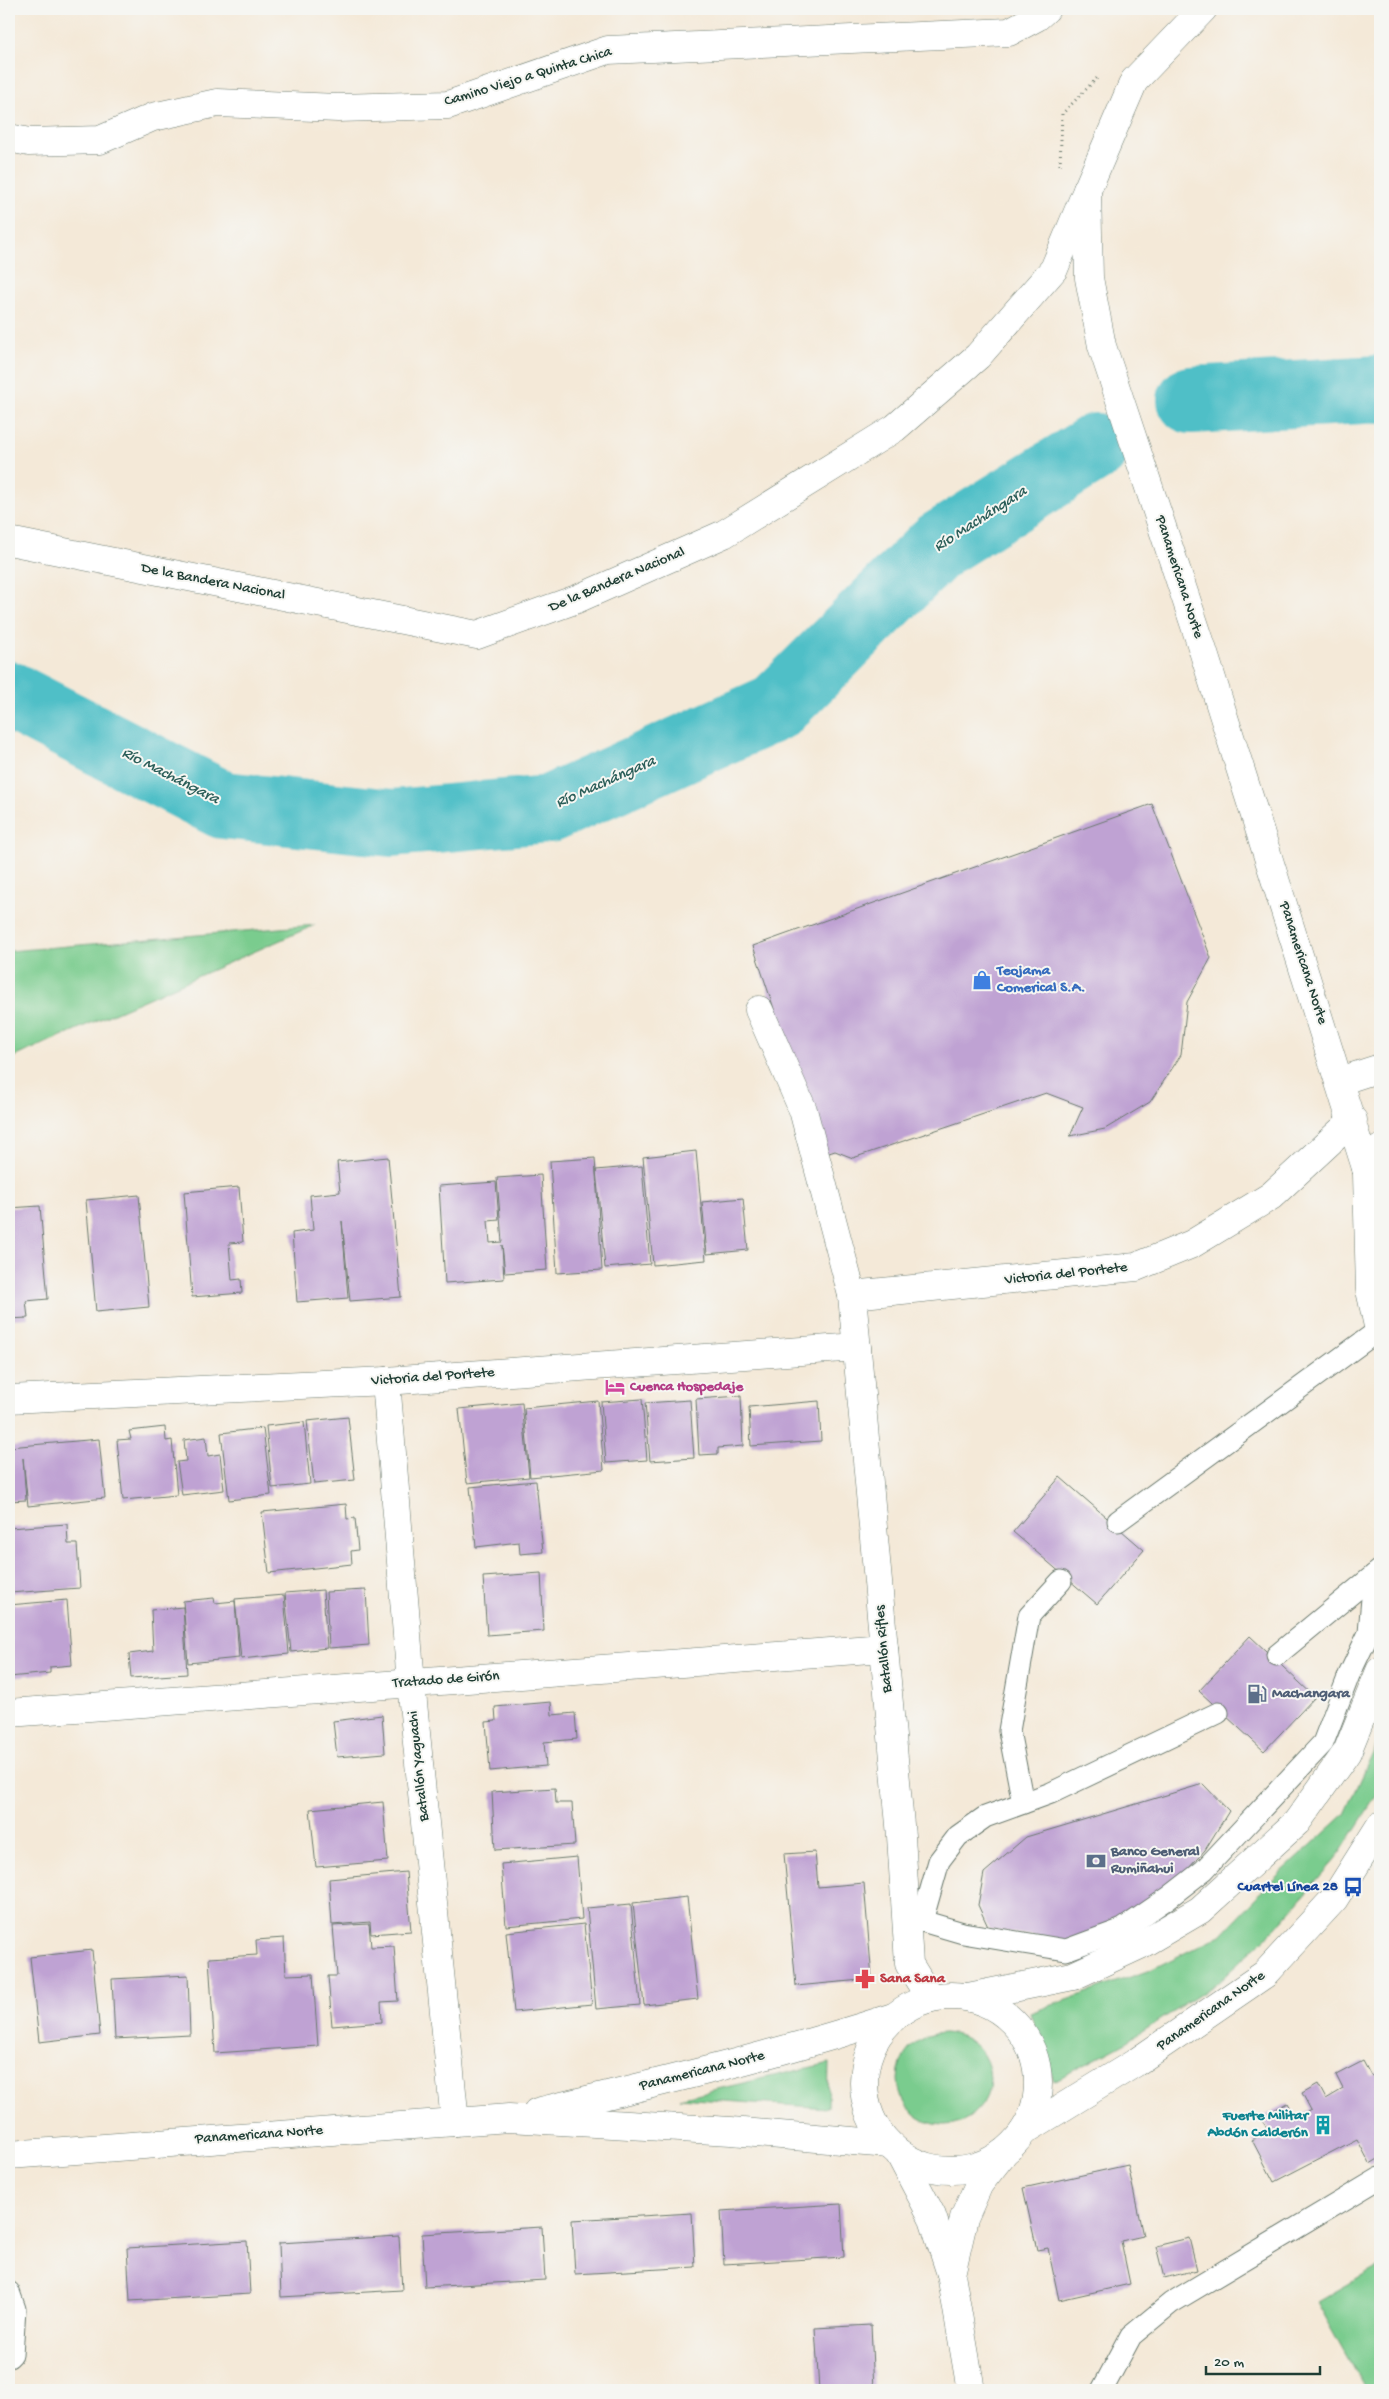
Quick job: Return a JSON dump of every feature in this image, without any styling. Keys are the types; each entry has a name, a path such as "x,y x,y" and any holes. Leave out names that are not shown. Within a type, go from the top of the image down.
{"street":[{"name":"Camino Viejo a Quinta Chica","path":"9,138 29,142 100,140 153,117 217,103 338,108 448,104 608,50 1010,32 1037,17 1046,9"},
{"name":"Panamericana Norte","path":"1204,9 1134,81 1087,190 1089,278 1102,346 1200,641 1353,1120 1373,1158 1380,1197"},
{"name":"De la Bandera Nacional","path":"9,541 477,635 577,599 724,534 895,428 978,356 1054,269 1087,190"},
{"name":"Batallón Rifles","path":"758,1010 803,1110 852,1295 884,1648 914,1921 909,1964 930,1998"},
{"path":"1340,1081 1380,1068"},
{"name":"Victoria del Portete","path":"852,1295 1136,1267 1192,1244 1270,1196 1353,1120"},
{"name":"Panamericana Norte","path":"1373,1158 1370,1290 1380,1333"},
{"name":"Victoria del Portete","path":"9,1399 386,1381 857,1347"},
{"name":"Batallón Yaguachi","path":"386,1381 411,1683 455,2122"},
{"name":"Tratado de Girón","path":"9,1713 884,1648"},
{"name":"Panamericana Norte","path":"968,1997 1073,1976 1142,1944 1200,1910 1297,1822 1347,1752 1380,1672"},
{"name":"Panamericana Norte","path":"9,2155 509,2118 731,2131 894,2148 926,2166 947,2170 968,2168 987,2162 1005,2151 1024,2131 1135,2063 1265,1974 1334,1899 1380,1826"},
{"name":"Panamericana Norte","path":"894,2148 868,2110 864,2084 867,2058 879,2034 893,2018 910,2006 930,1998 949,1995 968,1997 995,2007 1017,2025 1032,2049 1038,2077 1036,2105 1024,2131"},
{"name":"Panamericana Norte","path":"509,2118 714,2069 821,2041 893,2018"},
{"path":"894,2148 932,2216 952,2274 971,2390"},
{"path":"952,2274 964,2218 979,2184 1005,2151"}],"lane":[{"path":"1118,1521 1380,1333"},
{"path":"1277,1655 1377,1573"},
{"path":"1218,1713 1051,1793 985,1817 958,1836 939,1861 914,1921 963,1933 1066,1950 1123,1929 1168,1898 1204,1870 1323,1743 1349,1675 1369,1633 1377,1573"},
{"path":"1023,1803 1009,1731 1012,1712 1029,1616 1061,1581"},
{"path":"1102,2390 1131,2336 1171,2303 1380,2178"},
{"path":"9,2292 15,2309 12,2354 9,2357"}],"green space":[{"path":"315,925 9,1059 9,951"},
{"path":"1380,1738 1380,1790 1336,1859 1274,1930 1216,1984 1128,2041 1054,2081 1030,2013 1150,1970 1221,1935 1276,1877 1345,1814"},
{"path":"944,2033 962,2037 976,2047 986,2061 990,2079 986,2097 976,2111 962,2121 944,2125 926,2121 912,2111 902,2097 898,2079 902,2061 912,2047 926,2037"},
{"path":"829,2063 828,2108 679,2098"},
{"path":"1380,2266 1380,2390 1366,2390 1317,2302"}],"building":[{"name":"Teojama Comerical S.A.","path":"1152,804 1211,958 1187,1002 1181,1055 1150,1102 1105,1129 1070,1136 1083,1107 1046,1093 853,1158 835,1151 823,1155 753,946"},
{"path":"696,1151 706,1260 653,1265 643,1157"},
{"path":"388,1157 401,1297 350,1301 342,1221 348,1298 297,1302 292,1233 313,1230 310,1195 340,1192 337,1162"},
{"path":"595,1158 602,1270 557,1273 550,1161"},
{"path":"642,1166 650,1264 605,1268 596,1170"},
{"path":"541,1175 547,1270 505,1273 502,1245 504,1279 445,1283 439,1186 496,1182 499,1220 488,1221 490,1243 502,1242 497,1178"},
{"path":"239,1187 243,1242 229,1243 232,1280 241,1279 242,1293 192,1297 184,1192"},
{"path":"139,1195 149,1307 96,1312 86,1200"},
{"path":"743,1198 748,1250 707,1254 702,1202"},
{"path":"40,1206 48,1299 26,1301 28,1318 9,1319 9,1208"},
{"path":"741,1396 743,1446 718,1448 718,1454 699,1455 696,1399"},
{"path":"642,1399 647,1460 606,1463 601,1402"},
{"path":"690,1400 694,1458 650,1461 645,1403"},
{"path":"598,1401 604,1470 530,1477 524,1408"},
{"path":"819,1401 821,1441 751,1446 749,1407"},
{"path":"522,1403 529,1477 467,1483 459,1409"},
{"path":"348,1417 355,1480 314,1484 307,1421"},
{"path":"304,1422 310,1484 272,1488 266,1426"},
{"path":"165,1427 166,1441 172,1440 177,1495 123,1500 117,1440 131,1439 129,1431"},
{"path":"263,1428 271,1495 229,1500 221,1433"},
{"path":"206,1437 208,1456 220,1454 224,1490 182,1495 177,1462 186,1461 184,1440"},
{"path":"99,1439 105,1498 28,1506 23,1458 26,1500 9,1501 9,1447"},
{"path":"1060,1477 1144,1550 1097,1604 1013,1532"},
{"path":"536,1481 543,1552 520,1554 519,1542 476,1547 470,1487"},
{"path":"346,1504 347,1519 355,1518 358,1550 351,1551 352,1564 269,1573 262,1512"},
{"path":"67,1524 68,1544 77,1544 80,1588 9,1593 9,1528"},
{"path":"541,1573 544,1631 487,1635 483,1577"},
{"path":"323,1590 327,1648 291,1652 285,1593"},
{"path":"366,1590 369,1645 329,1648 326,1592"},
{"path":"284,1595 289,1654 241,1659 235,1599"},
{"path":"214,1598 215,1603 235,1601 239,1658 188,1663 183,1601"},
{"path":"67,1600 72,1665 50,1667 50,1673 9,1677 9,1605"},
{"path":"183,1607 187,1674 131,1678 129,1654 153,1651 151,1610"},
{"name":"Machangara","path":"1250,1636 1315,1697 1264,1751 1199,1691"},
{"path":"551,1702 552,1715 575,1713 577,1739 544,1742 546,1766 490,1771 486,1722 496,1721 495,1707"},
{"path":"382,1715 385,1753 337,1757 333,1721"},
{"name":"Banco General Rumiñahui","path":"1203,1784 1229,1811 1205,1850 1155,1906 1068,1941 989,1929 978,1905 984,1873 1026,1837"},
{"path":"555,1788 556,1803 572,1803 575,1845 495,1850 492,1792"},
{"path":"383,1802 388,1861 316,1867 310,1809"},
{"path":"815,1852 818,1887 864,1883 872,1979 796,1986 784,1854"},
{"path":"577,1857 582,1919 506,1926 501,1864"},
{"path":"406,1872 411,1931 371,1934 370,1922 332,1925 329,1879"},
{"path":"687,1897 698,1999 644,2005 633,1903"},
{"path":"631,1904 640,2005 596,2009 587,1908"},
{"path":"369,1924 371,1947 394,1946 398,2001 381,2002 382,2022 332,2026 328,1976 337,1976 333,1926"},
{"path":"584,1924 592,2004 514,2012 506,1932"},
{"path":"284,1938 286,1975 313,1974 318,2046 215,2053 209,1958 257,1955 256,1940"},
{"path":"92,1950 100,2035 39,2042 30,1957"},
{"path":"188,1975 190,2035 115,2039 112,1979"},
{"name":"Fuerte Militar Abdón Calderón","path":"1363,2061 1371,2076 1380,2071 1380,2158 1370,2164 1357,2139 1274,2182 1252,2140 1269,2131 1261,2117 1287,2103 1295,2118 1311,2110 1302,2093 1318,2084 1326,2099 1343,2089 1336,2075"},
{"path":"1128,2165 1143,2236 1121,2241 1130,2284 1059,2300 1048,2248 1037,2250 1023,2188"},
{"path":"841,2204 844,2257 724,2264 721,2211"},
{"path":"692,2213 695,2267 575,2274 572,2220"},
{"path":"542,2227 545,2280 425,2287 422,2234"},
{"path":"399,2236 402,2290 281,2297 279,2243"},
{"path":"1189,2238 1197,2270 1164,2278 1156,2246"},
{"path":"247,2241 250,2294 130,2301 127,2248"},
{"path":"871,2325 874,2390 819,2390 815,2328"}],"waterway":[{"name":"Río Machángara","path":"1191,400 1380,389"},
{"name":"Río Machángara","path":"9,695 223,805 392,823 549,809 776,707 939,545 1096,447"}],"place":[{"name":"Teojama Comerical S.A.","path":"982,980"},
{"name":"Cuenca Hospedaje","path":"615,1387"},
{"name":"Machangara","path":"1257,1694"},
{"name":"Banco General Rumiñahui","path":"1096,1861"},
{"name":"Cuartel Línea 28","path":"1353,1887"},
{"name":"Sana Sana","path":"865,1979"},
{"name":"Fuerte Militar Abdón Calderón","path":"1323,2125"}]}
